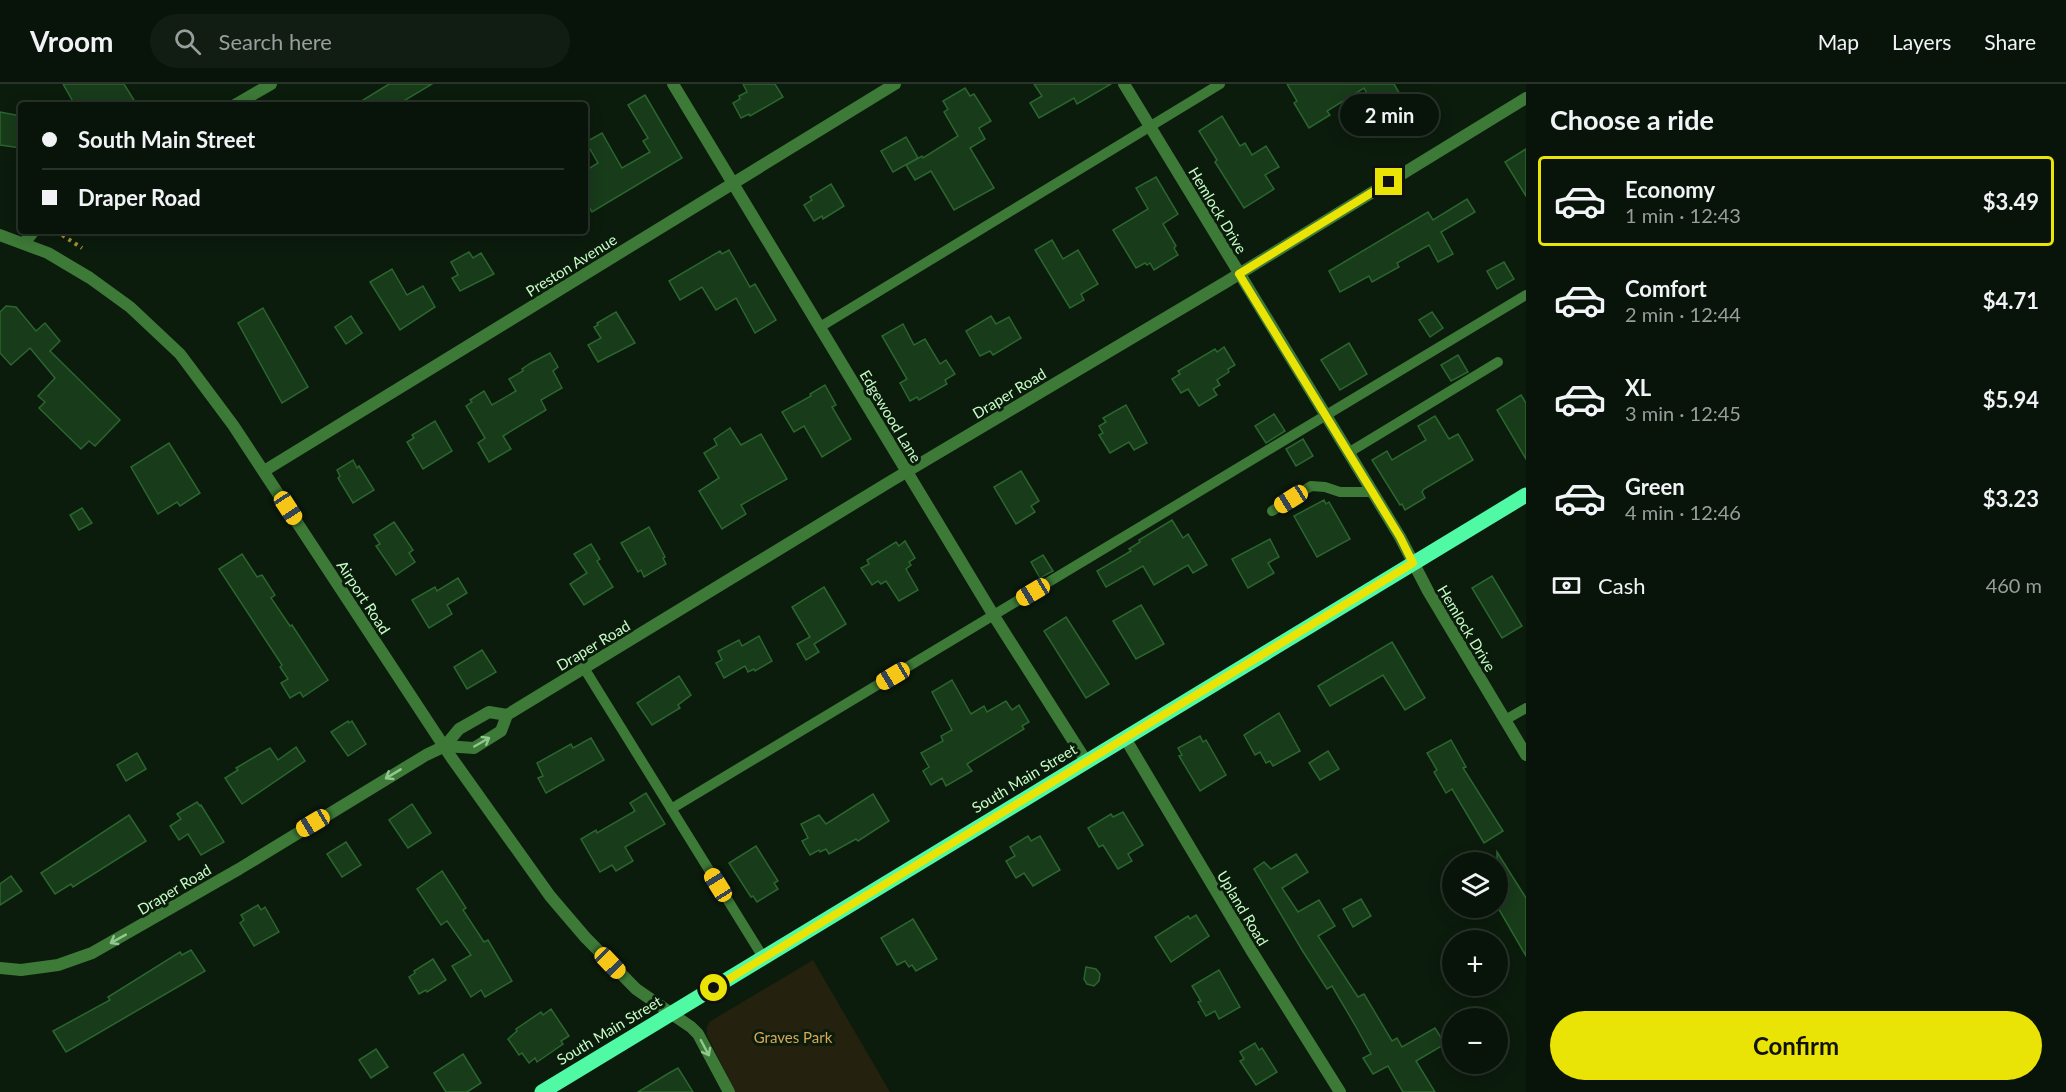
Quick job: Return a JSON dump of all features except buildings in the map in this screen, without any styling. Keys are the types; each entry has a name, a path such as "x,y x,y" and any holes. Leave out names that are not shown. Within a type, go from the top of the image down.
{"main road":[{"name":"South Main Street","path":"542,1092 1526,495"}],"street":[{"path":"240,102 271,84"},
{"name":"Edgewood Lane","path":"673,84 994,615 1086,761"},
{"name":"Preston Avenue","path":"264,471 895,84"},
{"name":"Hemlock Drive","path":"1124,84 1372,492 1526,755"},
{"name":"Draper Road","path":"0,968 21,970 58,965 92,953 228,875 426,754 445,746 474,747 501,731 507,715 907,471 1239,274 1526,98"},
{"path":"24,243 32,234"},
{"name":"Airport Road","path":"0,235 48,253 90,278 130,307 180,354 264,471 445,746 550,896 585,937 636,989 698,1034 729,1092"},
{"name":"Draper Road","path":"445,746 459,729 489,712 507,715"},
{"name":"Upland Road","path":"1125,738 1238,930 1340,1092"}],"lane":[{"path":"820,327 1220,84"},
{"path":"671,809 1526,295"},
{"path":"1348,453 1498,362"},
{"path":"1272,511 1311,486 1325,487 1340,492 1372,492"},
{"path":"584,668 763,957"},
{"path":"1505,720 1526,708"}],"path":[{"path":"61,234 82,248"}],"green space":[{"name":"Graves Park","path":"813,960 890,1092 735,1092 707,1035 709,1022"}],"route":[{"path":"714,988 1413,563 1400,537 1239,274 1389,182"}]}
